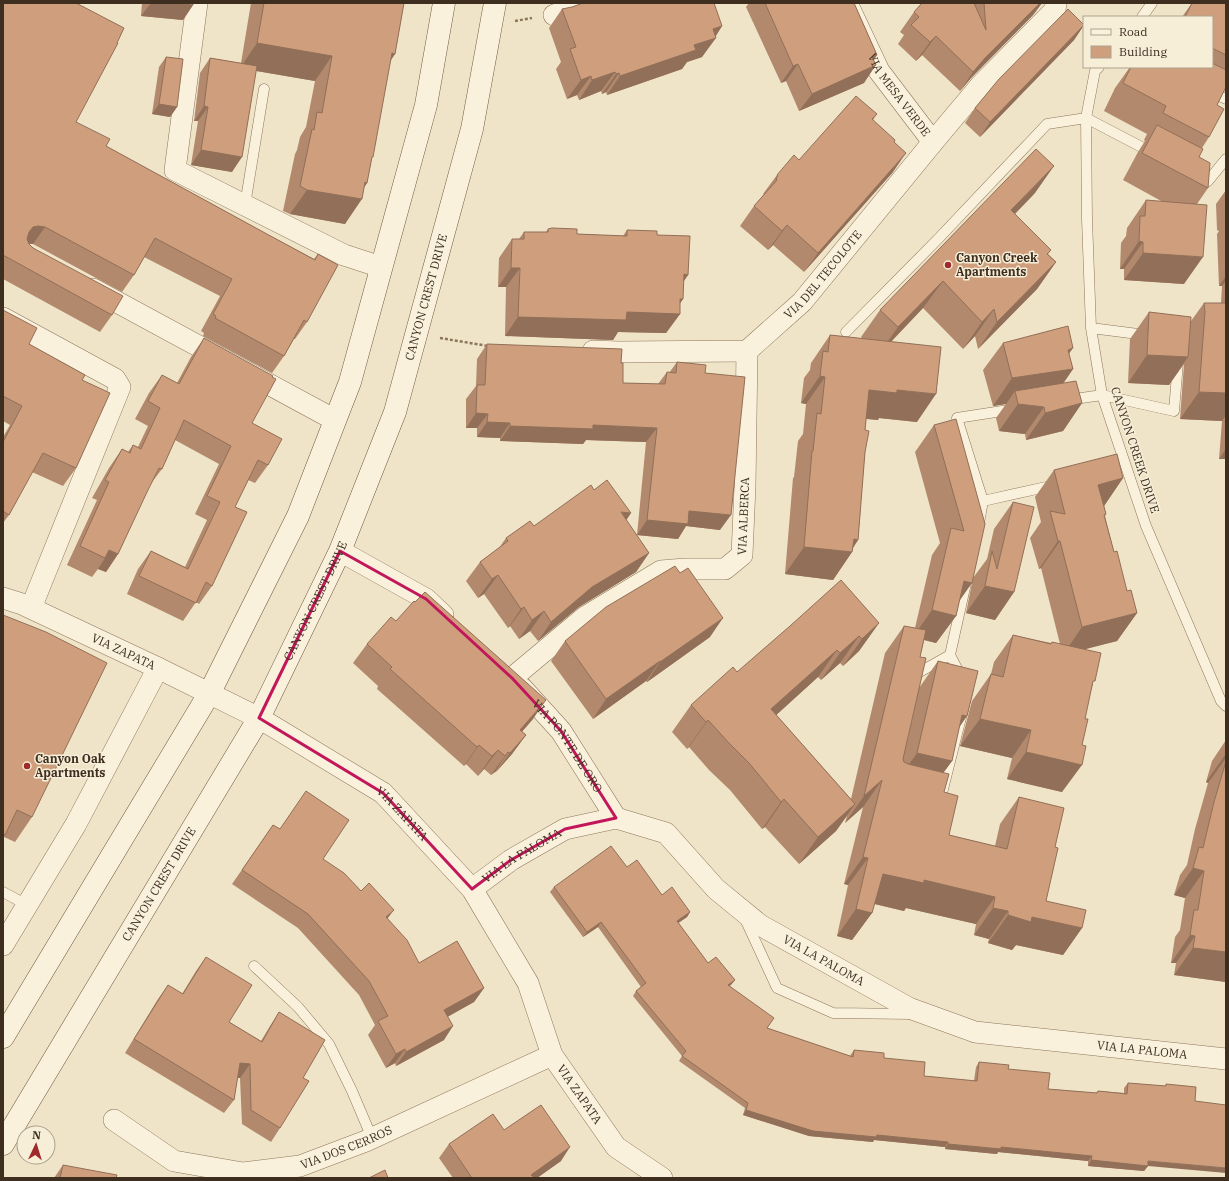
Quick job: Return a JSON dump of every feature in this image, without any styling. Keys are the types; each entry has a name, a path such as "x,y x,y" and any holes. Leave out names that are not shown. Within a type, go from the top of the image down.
{"main road":[{"path":"3,1037 209,694 298,516 350,382 426,105 444,3"},
{"name":"CANYON CREST DRIVE","path":"3,1144 258,718 340,552 395,412 472,129 495,3"}],"street":[{"path":"197,3 175,170 344,255 381,267"},
{"path":"554,15 587,3"},
{"name":"VIA MESA VERDE","path":"847,3 880,71 932,142"},
{"name":"VIA DEL TECOLOTE","path":"747,351 802,302 932,142 980,86 1055,10 1056,3"},
{"path":"77,281 335,420"},
{"path":"3,318 115,379 120,387 31,608"},
{"path":"573,350 619,352 747,351"},
{"name":"VIA ALBERCA","path":"506,672 585,617 661,571 685,569 725,569 742,555 745,486 747,351"},
{"path":"340,552 426,599 455,625"},
{"name":"VIA ZAPATA","path":"3,598 31,608 158,668 258,718 383,793 472,889 528,983 552,1055 616,1147 662,1178"},
{"path":"3,945 76,824 158,668"},
{"name":"VIA PONTE DE ORO","path":"506,672 561,731 616,818"},
{"name":"VIA LA PALOMA","path":"472,889 511,860 565,829 616,818 666,833 716,888 760,925 909,1008 924,1014 975,1032 1226,1059"},
{"name":"VIA DOS CERROS","path":"114,1120 174,1161 243,1173 300,1166 372,1138 552,1055"}],"lane":[{"path":"1143,16 1152,3"},
{"name":"CANYON CREEK DRIVE","path":"1098,68 1095,71 1086,118 1087,219 1091,328 1102,395 1123,469 1221,702 1226,706"},
{"path":"1200,86 1226,100"},
{"path":"245,205 264,89"},
{"path":"846,332 938,239 1047,124 1086,118 1161,157"},
{"path":"1188,170 1208,181 1226,159"},
{"path":"1091,328 1157,336"},
{"path":"1056,402 1102,395 1174,411 1178,353"},
{"path":"977,532 983,501 957,418 1026,407"},
{"path":"983,501 1066,482"},
{"path":"950,655 916,674 890,785 941,797 968,690 950,655 968,570"},
{"path":"3,892 27,905"},
{"path":"740,908 777,988 833,1013 924,1014"},
{"path":"254,966 298,1007 329,1044 352,1091 372,1138"}],"path":[{"path":"491,25 554,15"},
{"path":"416,334 489,347"}],"highlighted area":[{"path":"340,551 426,599 512,678 561,731 616,818 565,829 511,860 472,889 383,793 259,718"}],"building":[{"path":"3,3 76,3 124,28 118,43 76,122 110,139 106,146 265,233 315,260 318,254 338,265 307,322 304,320 284,356 215,318 216,316 213,314 232,279 155,238 134,275 45,227 33,227 29,232 27,239 33,248 123,296 112,315 3,255"},
{"path":"171,3 193,3 193,5"},
{"path":"264,3 404,3 395,54 392,53 373,157 367,183 365,182 362,199 307,190 300,186 317,112 322,113 332,56 257,43"},
{"path":"583,3 714,3 722,26 713,29 716,38 694,45 696,50 620,76 619,73 616,74 615,72 592,80 591,76 581,80 570,49 576,47 562,9"},
{"path":"765,3 854,3 877,55 872,57 876,65 812,94 798,64 793,66"},
{"path":"922,3 974,3 986,30 984,3 1040,3 973,72 936,36 930,42 911,25 919,17 914,12"},
{"path":"1192,3 1226,3 1226,55 1213,48 1213,16 1186,16"},
{"path":"1068,9 1083,24 1083,26 990,122 975,108 999,79"},
{"path":"166,57 183,59 177,107 159,104"},
{"path":"210,58 257,66 242,157 201,150 208,107 204,106"},
{"path":"1213,64 1226,70 1226,87 1217,105 1224,109 1209,137 1163,113 1166,106 1123,83 1130,68 1213,68"},
{"path":"856,96 877,114 872,119 895,140 894,142 906,153 818,253 787,225 782,231 754,206 777,180 777,175 794,155 799,160"},
{"path":"1157,125 1203,149 1199,157 1210,163 1208,188 1142,153"},
{"path":"1036,149 1054,166 1011,210 1051,250 1047,254 1056,262 997,322 994,309 982,322 943,281 898,327 880,310"},
{"path":"1146,200 1207,205 1203,257 1143,253 1143,242 1139,241 1140,216 1145,216"},
{"path":"548,229 577,229 577,234 627,236 627,230 657,231 657,235 690,236 688,275 684,274 683,299 680,299 680,314 627,312 626,320 518,317 520,268 511,268 512,239 524,239 524,232 548,232"},
{"path":"1204,303 1226,303 1226,393 1199,392 1205,312"},
{"path":"3,310 37,328 29,344 85,375 82,380 110,393 76,468 43,453 9,515 3,511 3,442 22,406 3,396"},
{"path":"1149,312 1191,317 1188,357 1147,355"},
{"path":"1068,326 1073,348 1068,350 1073,369 1012,378 1003,343"},
{"path":"830,335 941,347 936,394 897,390 897,393 869,390 865,430 869,431 865,452 858,540 854,539 852,552 804,547 812,451 817,413 821,414 825,377 820,376 823,351 828,352"},
{"path":"204,338 276,379 252,423 282,439 268,465 258,460 235,507 247,512 212,586 206,582 196,603 139,576 151,551 188,569 220,502 207,496 231,446 184,420 162,469 159,468 118,554 109,550 105,558 80,546 109,482 105,480 122,449 130,453 133,445 141,449 160,408 148,401 162,375 179,384"},
{"path":"487,344 622,349 621,363 623,363 623,383 665,384 667,372 676,373 677,362 706,365 705,373 745,377 731,515 689,511 688,524 647,520 657,428 593,425 593,429 510,426 510,423 487,422 488,414 476,413 477,385 485,385"},
{"path":"1076,381 1082,403 1045,413 1044,407 1018,404 1015,391"},
{"path":"956,419 985,524 972,583 964,581 956,616 932,610 951,528 964,531 934,425"},
{"path":"1117,454 1123,478 1098,485 1114,552 1117,551 1127,591 1131,590 1137,613 1082,627 1060,541 1058,541 1050,511 1065,514 1054,470"},
{"path":"607,480 631,513 621,512 649,553 592,587 551,622 544,611 532,620 524,607 521,609 498,575 492,579 480,562 508,541 506,538 530,521 534,526 591,485 594,490"},
{"path":"1013,502 1034,507 1014,592 985,586 992,551 997,569"},
{"path":"675,566 680,573 688,568 723,618 606,699 565,641 606,607"},
{"path":"841,580 879,623 862,639 859,636 840,653 837,650 771,709 855,804 818,837 784,799 781,802 749,763 708,720 706,722 691,705 733,667 737,672"},
{"path":"425,592 546,700 520,730 526,735 510,753 508,752 505,756 498,750 492,756 479,745 477,747 390,669 392,667 367,644 391,617 396,621 414,601 415,602"},
{"path":"3,615 46,632 107,663 32,817 17,810 5,835 3,834"},
{"path":"904,626 926,630 920,657 926,658 903,759 904,762 949,774 944,792 958,796 949,835 1007,849 1019,797 1064,808 1055,847 1058,848 1046,901 1086,910 1082,928 1032,917 1031,922 1008,915 1008,911 993,908 995,897 924,880 924,883 883,874 872,913 856,909 868,858 863,857 882,780 864,796"},
{"path":"1013,635 1051,644 1052,642 1101,653 1085,719 1088,719 1082,745 1086,746 1082,765 1026,752 1031,730 980,719 991,674 1003,677"},
{"path":"938,661 978,671 967,716 962,715 952,761 917,753"},
{"path":"1226,761 1226,952 1193,948 1195,936 1190,935 1194,910 1198,910 1204,871 1193,868 1199,847 1203,848"},
{"path":"306,791 349,820 323,859 344,873 361,891 369,883 394,910 386,917 407,940 419,963 457,941 484,988 444,1010 453,1026 406,1052 405,1049 396,1054 378,1021 388,1016 369,981 308,914 242,870 273,825 280,829"},
{"path":"611,846 627,867 637,860 662,895 672,887 690,912 677,921 708,963 716,957 735,980 728,985 774,1018 767,1028 853,1057 854,1050 884,1053 884,1058 925,1062 924,1076 977,1081 979,1062 1009,1065 1008,1069 1050,1073 1048,1089 1127,1094 1128,1083 1166,1086 1166,1084 1196,1087 1195,1101 1226,1105 1226,1168 1148,1161 1148,1166 1091,1160 1092,1156 1001,1147 1001,1149 948,1144 948,1142 877,1135 876,1137 813,1131 746,1110 748,1103 682,1056 686,1051 636,991 646,983 601,922 587,932 554,887"},
{"path":"206,957 252,985 229,1022 262,1042 279,1012 325,1040 303,1078 309,1081 280,1128 251,1110 250,1064 240,1063 234,1100 134,1039 168,985 183,994"},
{"path":"541,1105 570,1147 531,1175 535,1178 472,1178 449,1144 493,1114 504,1130"},
{"path":"63,1165 117,1175 116,1178 60,1178"},
{"path":"385,1170 388,1178 369,1178"}],"place":[{"name":"Canyon Creek Apartments","path":"948,265"},
{"name":"Canyon Oak Apartments","path":"27,766"}]}
